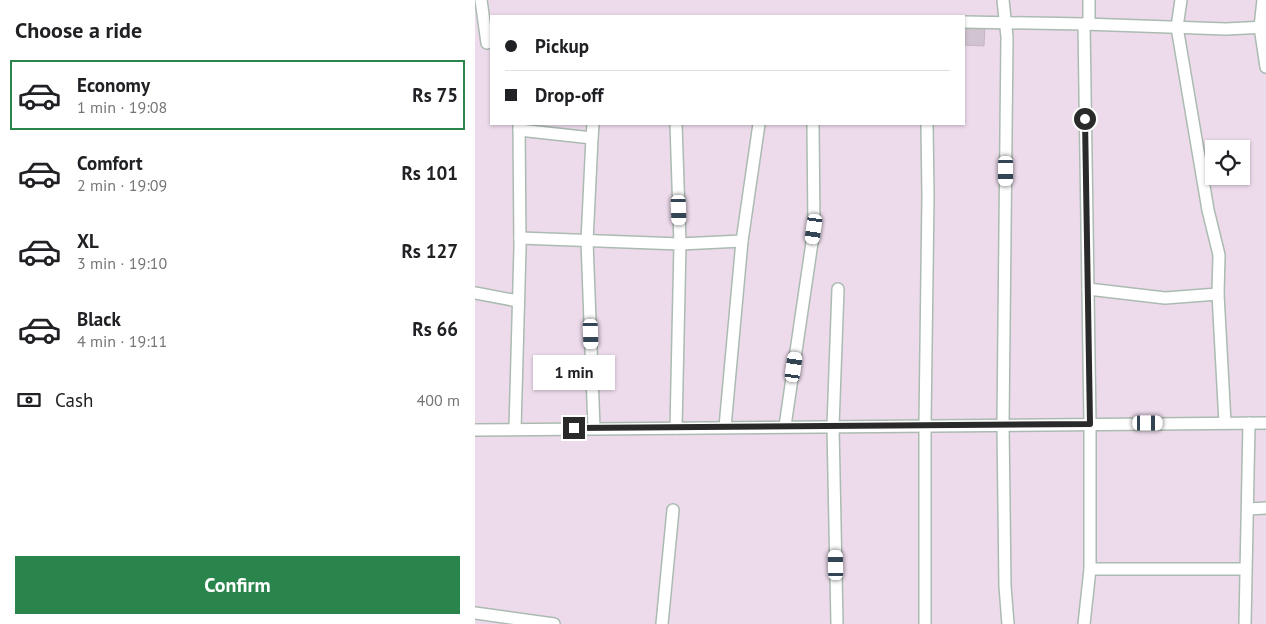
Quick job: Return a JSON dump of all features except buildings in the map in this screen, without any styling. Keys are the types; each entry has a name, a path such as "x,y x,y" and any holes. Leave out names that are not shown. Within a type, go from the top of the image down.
{"street":[{"path":"475,46 489,42 481,0"},
{"path":"1003,0 1007,47 1003,424 1005,586 1008,624"},
{"path":"1084,624 1090,569 1086,24 1089,0"},
{"path":"1181,0 1177,27 1208,210 1219,255 1218,294 1225,423"},
{"path":"1263,0 1266,67"},
{"path":"965,22 1226,29 1263,27"},
{"path":"593,125 587,240 594,428"},
{"path":"676,125 680,244 676,428"},
{"path":"725,427 742,241 759,125"},
{"path":"785,426 814,229 813,125"},
{"path":"925,624 927,125"},
{"path":"515,429 520,238 519,127 592,138"},
{"path":"520,238 680,244 742,241"},
{"path":"837,624 833,426 838,290"},
{"path":"1088,290 1165,298 1218,294"},
{"path":"475,293 518,301"},
{"path":"1245,624 1249,423"},
{"path":"475,430 1266,423"},
{"path":"1248,509 1266,508"},
{"path":"663,624 673,510"},
{"path":"1090,569 1245,570"},
{"path":"475,613 554,624"}],"route":[{"path":"574,428 1090,424 1085,119"}]}
